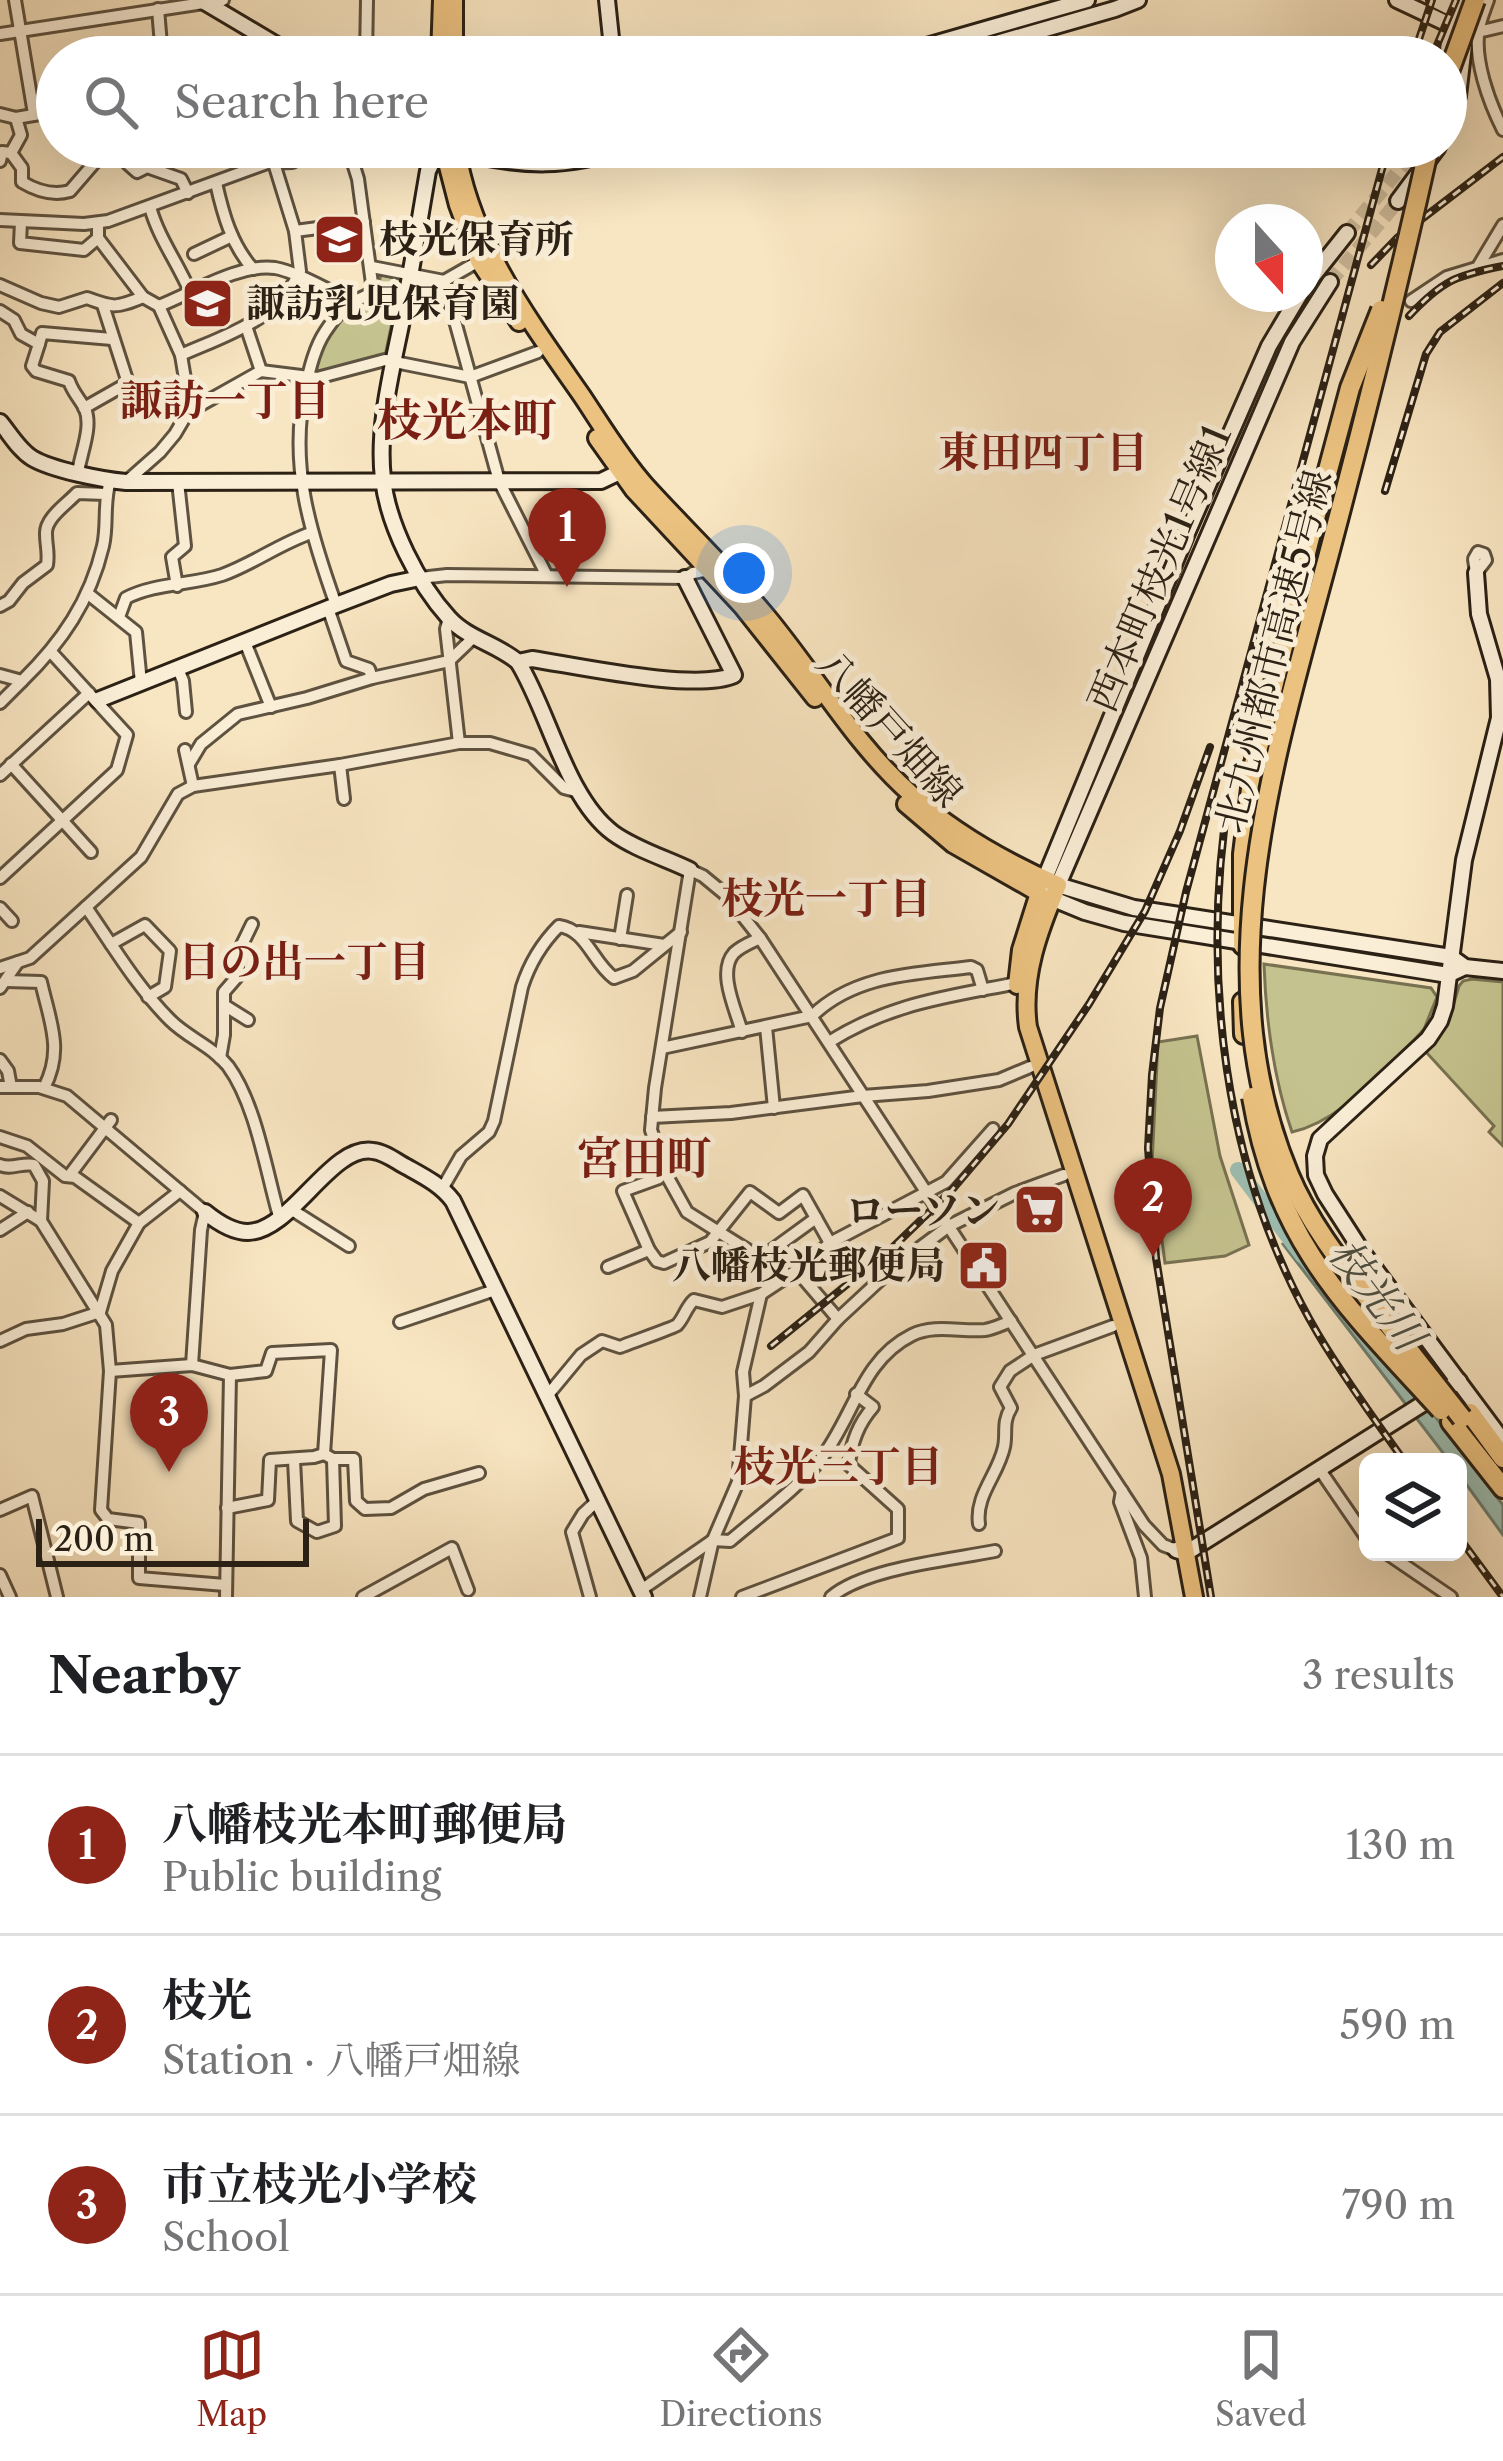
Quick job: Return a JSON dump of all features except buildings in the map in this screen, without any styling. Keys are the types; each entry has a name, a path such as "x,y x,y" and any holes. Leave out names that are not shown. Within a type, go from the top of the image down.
{"highway":[{"path":"1462,36 1475,0"},
{"path":"1425,168 1377,324 1259,765 1249,935 1251,1034 1258,1129 1266,1164 1304,1248 1345,1304 1503,1458"},
{"name":"北九州都市高速5号線","path":"1426,168 1270,777 1255,874 1250,974 1260,1083 1289,1177 1343,1266 1503,1488"},
{"path":"1251,1034 1311,1196 1452,1412"},
{"name":"北九州都市高速5号線","path":"1452,1412 1503,1471"}],"main road":[{"path":"441,36 442,0"},
{"path":"454,0 454,36"},
{"name":"八幡戸畑線","path":"452,168 458,205 479,261 538,352 625,470 766,635 859,755 952,844 1048,889"},
{"name":"八幡戸畑線","path":"455,168 491,256 625,470 764,612 860,740 902,787 983,848 1048,889"},
{"path":"1048,889 1021,950 1019,1026 1163,1476 1194,1597"},
{"path":"1048,889 1027,981 1030,1036 1171,1474 1184,1597"}],"street":[{"path":"0,114 16,118 34,114 15,0"},
{"path":"0,34 223,0"},
{"path":"366,36 367,0"},
{"path":"607,0 611,36"},
{"path":"961,36 1087,0"},
{"path":"1021,36 1138,0"},
{"path":"1397,0 1503,26"},
{"path":"1435,0 1462,18 1503,130"},
{"path":"1462,18 1475,0"},
{"path":"1462,18 1488,0"},
{"path":"203,1 253,36"},
{"path":"158,9 160,36"},
{"path":"16,118 21,135 3,154 22,167 22,182 35,190 63,194 90,168"},
{"path":"150,168 181,179 188,193"},
{"path":"0,220 98,224 254,168"},
{"path":"181,355 246,326 279,303 298,277 295,231 277,168"},
{"path":"355,168 373,291 345,307 322,337 299,416 301,481 346,661 369,668 372,678"},
{"path":"431,168 384,427 383,482 420,578 449,618 518,662 593,813 611,832 703,875 760,938 1144,1525 1163,1545 1181,1552 1396,1422 1452,1412 1460,1381"},
{"path":"1398,201 1422,168"},
{"path":"216,183 232,236 253,269"},
{"path":"150,207 156,229 190,294"},
{"path":"295,231 364,222"},
{"path":"21,223 20,243 84,250 98,238"},
{"path":"98,224 98,238 143,297 159,306 181,355 185,379 202,402"},
{"path":"1479,265 1503,225"},
{"path":"1323,261 1347,233"},
{"path":"194,254 232,236"},
{"path":"1412,301 1447,277 1503,260"},
{"path":"372,267 444,281 479,261"},
{"path":"159,306 230,275 276,268 352,303"},
{"path":"444,281 499,482 547,576"},
{"name":"西本町枝光1号線1","path":"1048,889 1292,341 1330,282"},
{"path":"0,285 59,307 87,298 118,308 143,297"},
{"path":"84,408 128,383 103,305"},
{"path":"0,311 14,320 21,334 39,344"},
{"name":"西本町枝光1号線1","path":"1048,889 1178,555 1269,346 1289,312"},
{"path":"246,326 262,370"},
{"path":"78,473 88,418 84,408 69,381 32,366 42,333 112,339"},
{"path":"0,703 52,652 75,619 104,542 114,486 160,452 188,412 202,402 262,370 317,377 386,361 470,377 538,352"},
{"path":"1242,409 1258,416"},
{"path":"2,430 35,461 114,486"},
{"path":"0,606 47,565 46,523 77,493 178,482 601,482 625,470"},
{"path":"177,586 172,557 184,546 178,482"},
{"path":"119,617 127,598 142,589 218,576 311,533"},
{"path":"0,775 93,696 141,683 392,584 420,578 685,578 709,570"},
{"path":"1476,573 1479,614 1498,679 1498,718 1464,860 1445,1006 1428,1039 1320,1139 1316,1175 1363,1252 1503,1441"},
{"path":"518,662 532,659 692,682 734,676 685,578"},
{"path":"87,593 136,632 141,683"},
{"path":"449,618 446,629 459,743"},
{"path":"188,764 201,744 238,714 449,661 474,637"},
{"path":"245,642 271,707"},
{"path":"0,878 117,770 127,735 52,652"},
{"path":"178,668 187,712"},
{"path":"0,675 22,681"},
{"path":"0,968 30,958 141,857 178,794 193,786 459,743 502,745 531,755 564,788 579,792"},
{"path":"185,750 193,786"},
{"path":"11,764 91,852"},
{"path":"340,765 344,799"},
{"path":"689,870 652,1117 655,1143 687,1212 793,1274 838,1319"},
{"name":"八幡戸畑線","path":"1048,889 1124,923 1451,957 1465,967"},
{"path":"620,939 627,895"},
{"path":"0,908 12,921"},
{"path":"86,908 148,998 183,1037 208,1047 230,1069 284,1212 349,1246"},
{"path":"220,1058 224,992 237,977 237,955 252,924"},
{"path":"112,944 146,925 170,951 165,987 148,998"},
{"path":"442,1189 461,1156 489,1132 494,1121 522,987 544,940 559,926 664,945"},
{"path":"579,932 606,974 614,978 633,971 681,932"},
{"name":"八幡戸畑線","path":"1249,935 1448,975"},
{"path":"742,1032 727,976 729,958 760,938"},
{"path":"3,984 18,962"},
{"path":"662,1048 812,1016 825,1003 874,980 971,967 977,970 983,990"},
{"path":"1448,975 1465,967 1503,970"},
{"path":"3,984 41,982 56,1066 44,1088"},
{"path":"830,1042 858,1024 931,998 1017,983"},
{"path":"224,1005 248,1020"},
{"path":"766,1027 774,1108"},
{"path":"0,1060 8,1071 5,1087 44,1088 67,1096 108,1125 216,1221 250,1232 284,1212 343,1160 367,1150 378,1151 433,1181 452,1201 642,1593 713,1540 730,1541 812,1468 889,1349 916,1333 987,1330 1011,1321"},
{"path":"652,1117 928,1091 999,1080 1030,1067"},
{"path":"69,1176 108,1125"},
{"path":"547,1396 581,1355 602,1341 620,1347 671,1329 694,1300 722,1307 761,1294 830,1243 946,1182 993,1129"},
{"path":"0,1137 27,1146 64,1176 75,1177 139,1223"},
{"path":"655,1143 652,1161 659,1178 623,1190 657,1261 664,1263 710,1243 750,1192 779,1213 803,1195 830,1243"},
{"path":"0,1165 34,1165 43,1181 41,1222"},
{"path":"745,1396 809,1352 894,1267 950,1226 1064,1174"},
{"path":"100,1312 112,1271 139,1223 180,1191"},
{"path":"0,1196 41,1222 106,1325 110,1371 101,1510 107,1519 139,1523 139,1578 226,1591 230,1375"},
{"path":"0,1230 28,1212"},
{"path":"192,1365 205,1212"},
{"path":"761,1258 816,1218"},
{"path":"608,1268 649,1250"},
{"path":"400,1322 495,1290"},
{"path":"700,1597 713,1540 737,1482 745,1396 742,1372 761,1294"},
{"path":"0,1341 26,1329 100,1312"},
{"path":"979,1524 977,1510 1006,1442 1004,1419 1010,1408 1000,1388 1010,1371 1034,1355 1113,1326"},
{"path":"110,1371 192,1365 230,1375 266,1371 272,1353 331,1350 329,1457 335,1526 317,1532 297,1521 294,1460"},
{"path":"742,1597 898,1538 898,1509 849,1465 861,1420 873,1408 856,1394"},
{"path":"227,1508 268,1500 270,1460 354,1459 356,1501 365,1509 392,1508 424,1489 478,1473"},
{"path":"1320,1470 1359,1527"},
{"path":"1122,1489 1120,1502 1141,1558 1141,1588"},
{"path":"0,1510 32,1496 57,1597"},
{"path":"590,1597 572,1532 597,1501"},
{"path":"365,1597 452,1547 468,1590"},
{"path":"831,1597 853,1582 896,1570 995,1552"},
{"path":"1398,1561 1451,1597"},
{"path":"0,1575 10,1597"},
{"path":"853,1582 854,1597"}],"shaded area":[{"path":"381,275 401,279 385,356 323,373 317,370 330,333 351,311 374,300"},
{"path":"1264,964 1431,988 1437,997 1424,1029 1358,1094 1327,1118 1292,1132 1272,1049"},
{"path":"1472,979 1503,982 1503,1146 1489,1132 1494,1126 1426,1052 1449,1020 1459,986"},
{"path":"1197,1036 1220,1156 1249,1245 1225,1256 1165,1263 1152,1164 1158,1042"}],"water":[{"path":"1296,1235 1463,1453 1443,1453 1283,1244"},
{"path":"1467,1458 1503,1505 1503,1535 1467,1485"}],"waterway":[{"name":"枝光川","path":"1238,1170 1303,1256"}],"tunnel":[{"path":"1347,233 1401,168"},
{"path":"1330,282 1398,201"}],"railway":[{"path":"1420,36 1432,0"},
{"path":"1441,36 1456,0"},
{"path":"1371,265 1397,238 1503,157"},
{"path":"1211,1597 1156,1258 1148,1148 1160,1008 1186,892 1382,168"},
{"path":"1409,316 1451,281 1503,266"},
{"path":"1385,491 1426,354 1440,332 1503,283"},
{"path":"771,1346 892,1248 952,1190 1008,1124 1145,911 1210,747"},
{"path":"1230,787 1221,857 1219,998 1240,1138 1285,1271 1318,1334 1399,1453"},
{"path":"1467,1548 1503,1597"}],"place":[{"name":"枝光保育所","path":"340,239"},
{"name":"諏訪乳児保育園","path":"207,303"},
{"name":"八幡枝光本町郵便局","path":"567,587"},
{"name":"ローソン","path":"1039,1210"},
{"name":"枝光","path":"1153,1257"},
{"name":"八幡枝光郵便局","path":"984,1265"},
{"name":"市立枝光小学校","path":"169,1472"}],"district":[{"name":"諏訪一丁目","path":"225,400"},
{"name":"枝光本町","path":"467,420"},
{"name":"東田四丁目","path":"1043,452"},
{"name":"枝光一丁目","path":"826,898"},
{"name":"日の出一丁目","path":"304,961"},
{"name":"宮田町","path":"644,1158"},
{"name":"枝光三丁目","path":"838,1466"}]}
